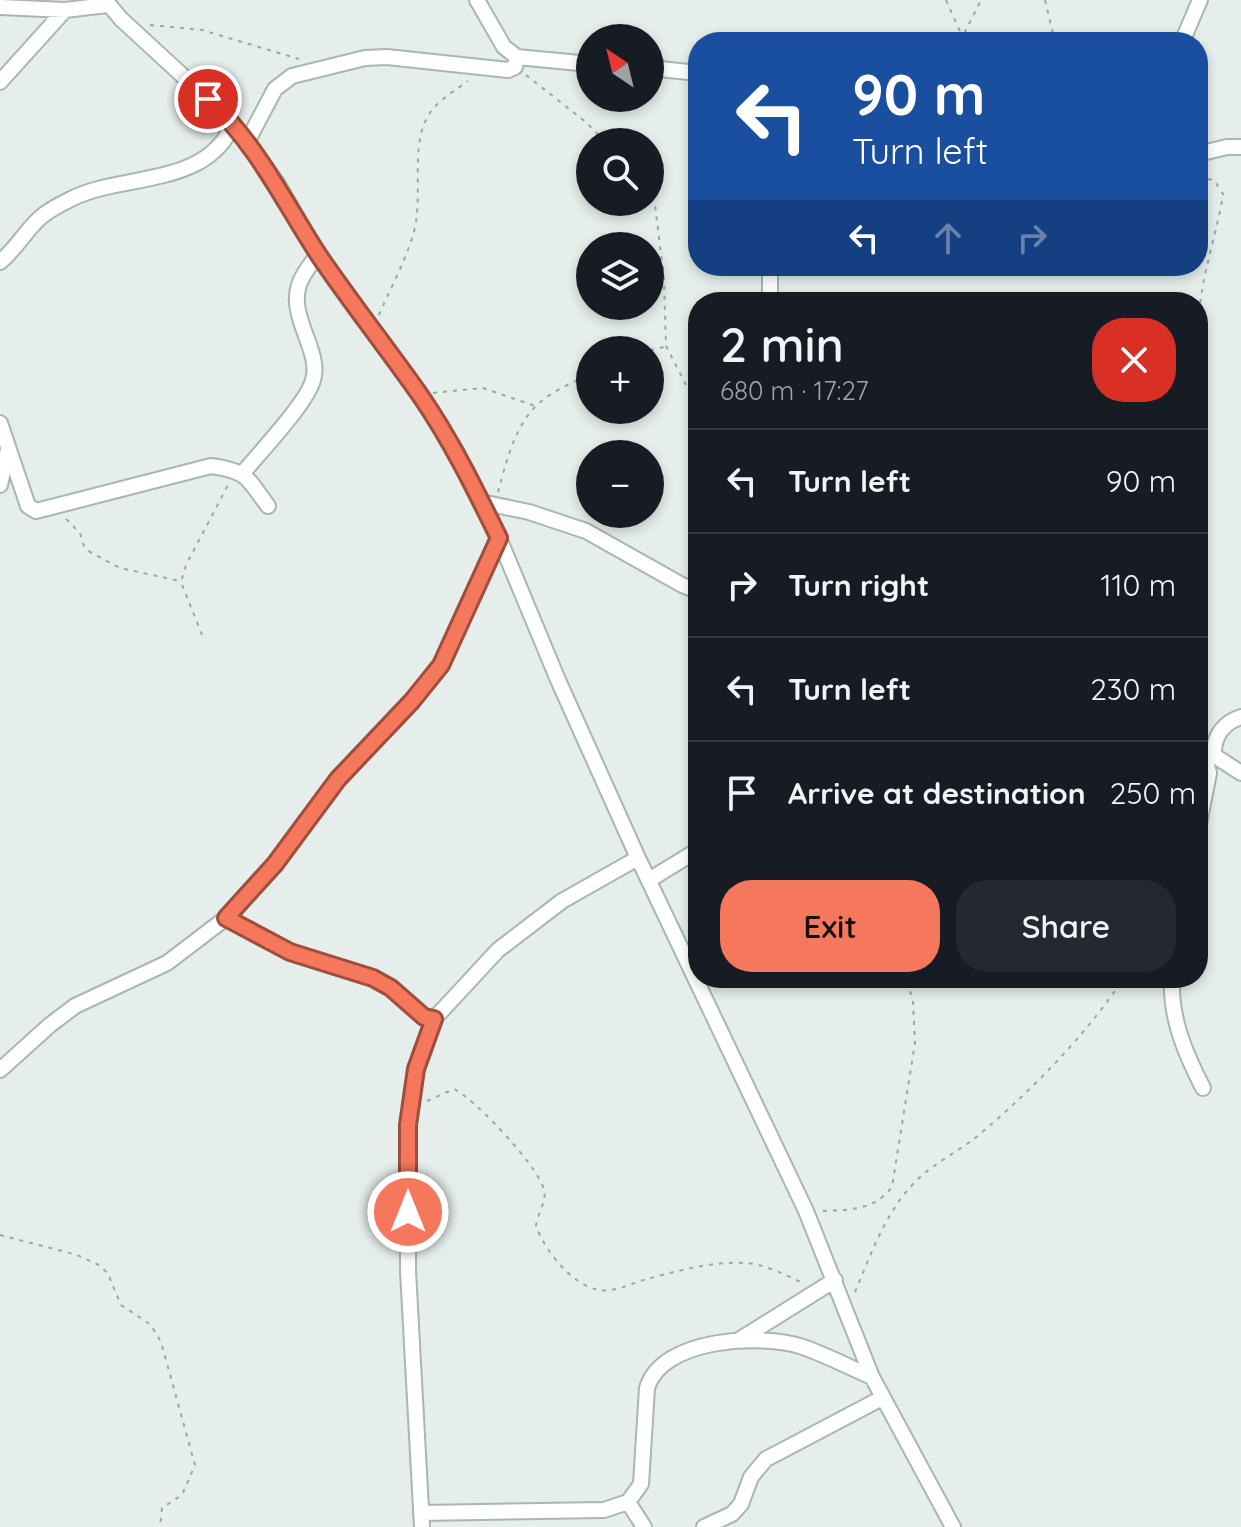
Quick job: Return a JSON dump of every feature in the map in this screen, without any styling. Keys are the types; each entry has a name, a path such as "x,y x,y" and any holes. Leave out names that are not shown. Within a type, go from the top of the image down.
{"street":[{"path":"477,0 516,62"},
{"path":"1186,32 1200,0"},
{"path":"0,7 65,10 106,2 233,124 277,183 318,254 420,396 488,504 558,680 688,962"},
{"path":"0,82 65,10"},
{"path":"247,142 275,89 292,76 365,58 387,57 508,70 516,62 576,64"},
{"path":"664,69 688,72"},
{"path":"0,262 43,215 76,197 174,172 207,158 227,139 233,124"},
{"path":"1208,152 1241,147"},
{"path":"239,471 307,394 314,378 314,362 301,327 297,295 299,283 318,254"},
{"path":"0,423 28,506 36,511 211,466 239,471 268,506"},
{"path":"0,485 9,445"},
{"path":"488,504 529,512 586,531 688,587"},
{"path":"0,1070 75,1006 167,963 226,918 275,864 338,779 412,701 441,665 499,538"},
{"path":"1208,747 1230,722 1241,717"},
{"path":"1208,751 1241,773"},
{"path":"649,880 688,856"},
{"path":"638,858 562,901 498,950 434,1019 416,1069 410,1110 408,1271 422,1520 604,1510 628,1502 641,1484 650,1377 659,1366 677,1354 739,1340 773,1341 802,1346 872,1377"},
{"path":"226,918 290,952 373,978 391,988 424,1017 434,1019"},
{"path":"700,988 806,1211 872,1377 953,1527"},
{"path":"1171,988 1176,1025 1203,1088"},
{"path":"739,1340 835,1280"},
{"path":"704,1527 732,1514 741,1504 758,1467 766,1459 882,1398"},
{"path":"628,1502 644,1527"}],"path":[{"path":"946,0 959,32"},
{"path":"965,32 981,0"},
{"path":"1045,0 1053,32"},
{"path":"151,26 202,30 306,61"},
{"path":"516,62 592,128"},
{"path":"372,331 414,233 420,186 419,140 427,118 440,102 485,69"},
{"path":"1208,179 1214,180 1223,194 1208,271"},
{"path":"656,216 664,279 666,346 688,389"},
{"path":"488,504 514,440 536,406 576,382"},
{"path":"420,396 448,389 483,388 536,406"},
{"path":"202,635 181,582 186,565 239,471"},
{"path":"65,519 80,533 84,546 90,552 120,568 181,582"},
{"path":"806,1211 859,1209 886,1196 892,1187 915,1043 916,1025 909,988"},
{"path":"846,1312 881,1232 915,1182 980,1134 1060,1059 1097,1019 1117,988"},
{"path":"410,1110 454,1089 476,1103 529,1164 545,1191 536,1226 545,1245 567,1270 588,1287 602,1291 680,1272 746,1262 776,1270 818,1291"},
{"path":"0,1235 77,1255 101,1266 108,1274 121,1305 151,1325 161,1342 195,1465 182,1495 162,1508 160,1527"}],"route":[{"path":"208,99 233,124 277,183 318,254 420,396 457,453 499,538 441,665 412,701 338,779 275,864 226,918 290,952 373,978 391,988 424,1017 434,1019 416,1069 408,1125 408,1212"}]}
